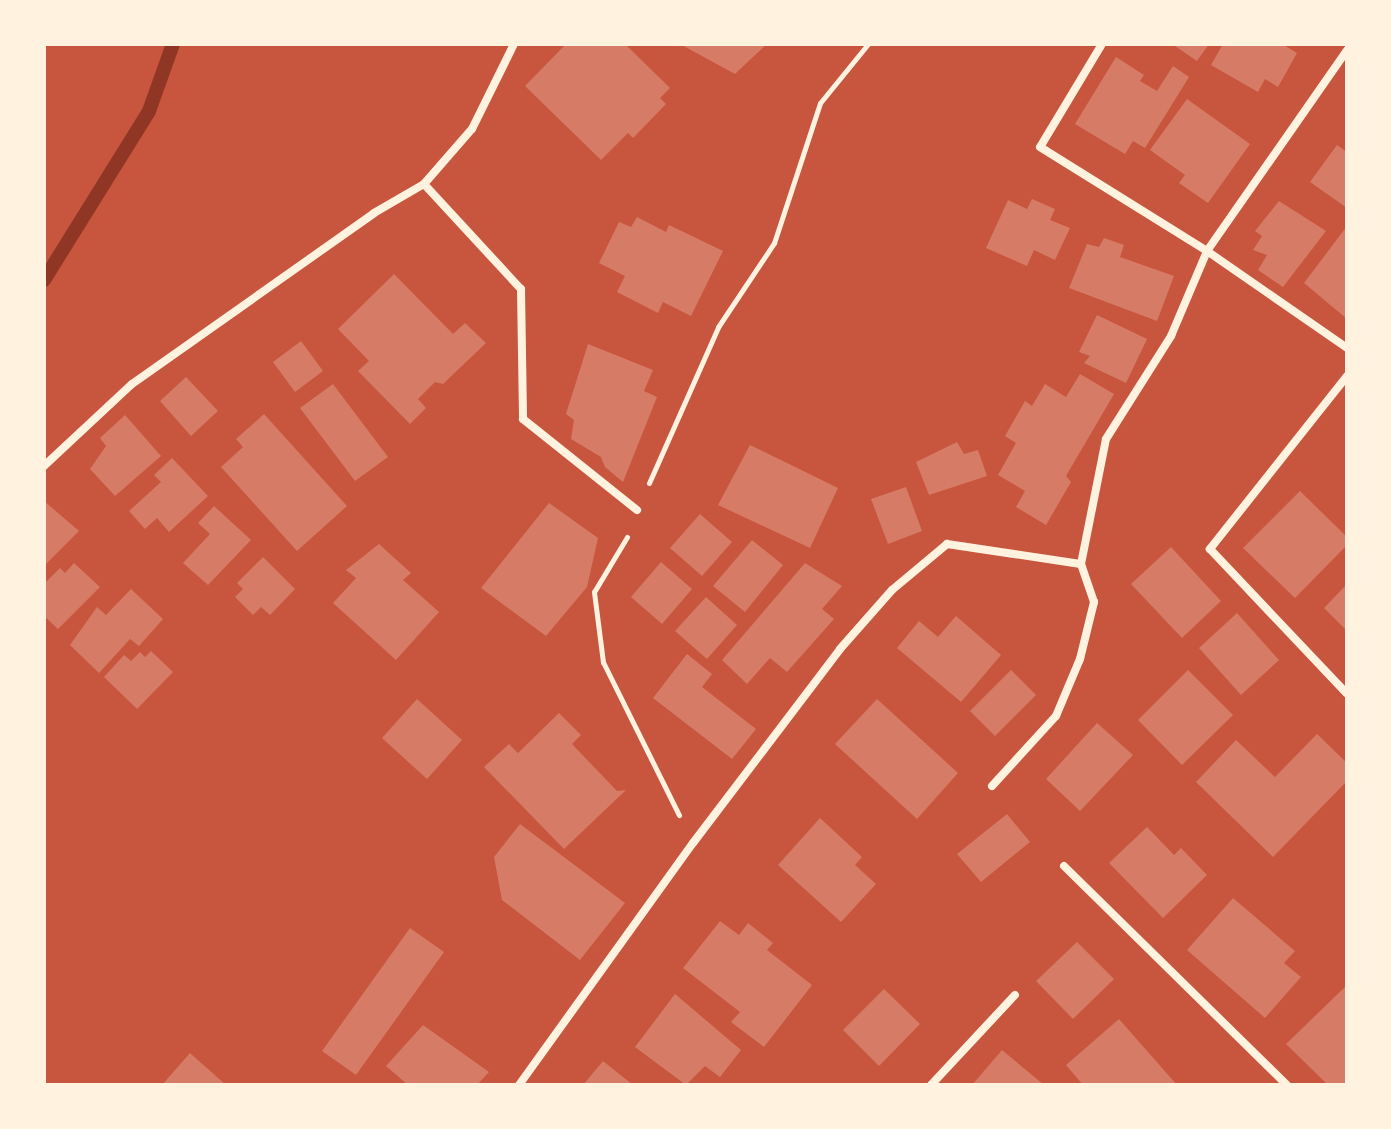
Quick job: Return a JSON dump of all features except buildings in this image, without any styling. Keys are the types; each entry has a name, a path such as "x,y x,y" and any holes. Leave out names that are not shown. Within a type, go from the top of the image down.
{"street":[{"path":"44,466 132,384 374,213 424,184 472,129 514,44"},
{"path":"1102,44 1040,147 1207,251 1347,348"},
{"path":"992,786 1056,716 1080,659 1094,602 1081,564 1106,439 1171,336 1207,251 1347,50"},
{"path":"424,184 521,289 523,419 637,510"},
{"path":"1347,376 1210,549 1347,694"},
{"path":"519,1085 693,843 840,649 892,590 947,544 1081,564"},
{"path":"1064,866 1287,1085"},
{"path":"931,1085 1015,995"}],"path":[{"path":"693,843 603,662 594,592 623,547 718,327 774,243 820,103 868,44"}],"waterway":[{"path":"44,280 149,111 173,44"}]}
